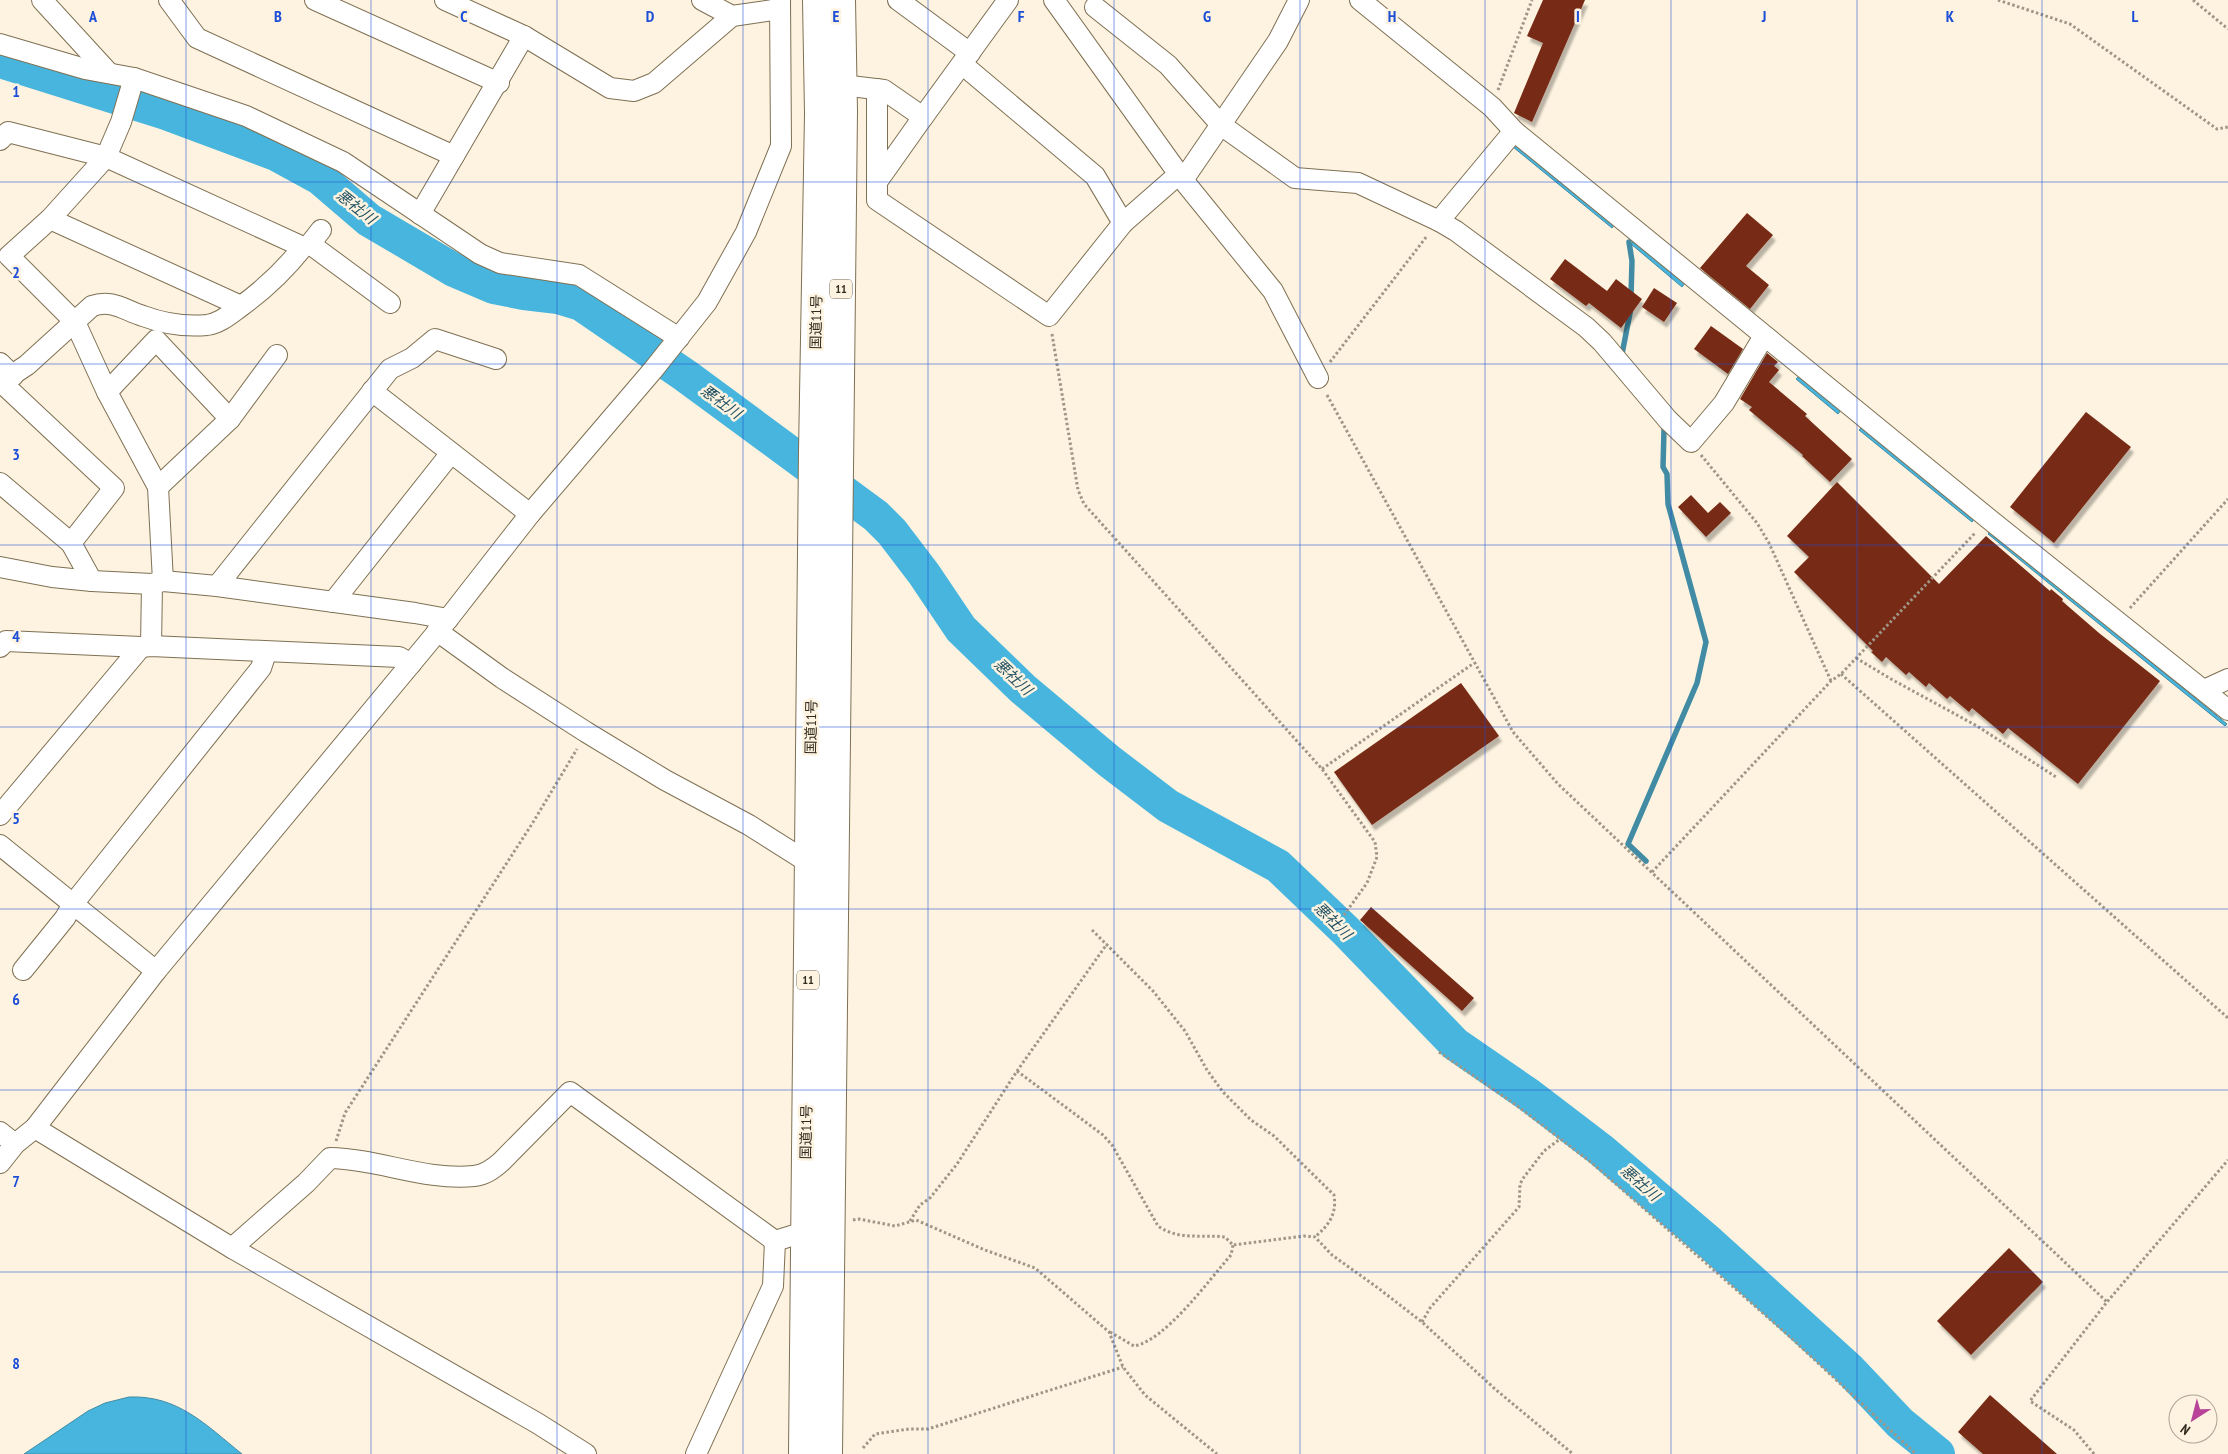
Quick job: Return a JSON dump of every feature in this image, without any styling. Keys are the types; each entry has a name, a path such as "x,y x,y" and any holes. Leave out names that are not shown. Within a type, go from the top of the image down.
{"highway":[{"name":"国道11号","path":"803,1454 813,452 819,114 817,0"},
{"name":"国道11号","path":"828,1454 842,85 840,0"}],"street":[{"path":"42,0 107,71"},
{"path":"169,0 197,38 454,156"},
{"path":"315,0 499,83"},
{"path":"0,1163 8,1138 35,1128 156,972 443,625 530,514 653,370 707,302 746,232 781,146 780,4 732,16 654,83 634,91 610,88 478,7 445,0"},
{"path":"702,0 732,16"},
{"path":"898,0 966,58 1095,176 1123,223"},
{"path":"877,182 1008,0"},
{"path":"1054,0 1181,177 1273,292 1318,378"},
{"path":"877,89 876,200 1049,316 1123,223 1181,177 1221,125 1278,41 1299,0"},
{"path":"1360,0 1492,107 1514,132 1989,519 2228,710"},
{"path":"1079,35 1098,4 1168,65 1221,125 1295,178 1358,183 1439,221 1456,231 1586,327 1602,342 1668,420 1691,442 1724,404 1764,336"},
{"path":"420,214 499,83 524,36"},
{"path":"0,44 85,69 107,71 132,83 246,116 342,162 480,254 500,263 579,274 674,344"},
{"path":"0,815 146,647 158,583 158,487 107,392 75,322 5,260 50,219 106,157 121,122 132,83"},
{"path":"842,85 884,90 923,117"},
{"path":"0,140 8,132 106,157 311,240 390,302"},
{"path":"1439,221 1514,132"},
{"path":"50,219 241,306"},
{"path":"71,543 114,488 4,376 75,322 92,306 102,302 143,316 186,326 208,325 222,320 273,282 311,240"},
{"path":"217,586 390,369 412,358 434,339 496,359"},
{"path":"107,392 156,340 230,419"},
{"path":"158,487 230,419 277,355"},
{"path":"372,391 530,514"},
{"path":"333,602 451,453"},
{"path":"0,483 71,543 92,581"},
{"path":"0,567 52,577 92,581 217,586 333,602 443,625 502,678 665,780 749,826 834,878"},
{"path":"0,647 6,641 399,657 411,664"},
{"path":"23,970 65,918 73,904 261,668 266,653"},
{"path":"2204,690 2228,679"},
{"path":"0,846 156,972"},
{"path":"232,1248 306,1183 330,1158 355,1158 432,1175 475,1176 489,1171 501,1162 570,1092 775,1241"},
{"path":"35,1128 232,1248 537,1423 586,1454"},
{"path":"775,1241 830,1223"},
{"path":"696,1454 773,1286 775,1241"}],"path":[{"path":"1492,107 1532,0"},
{"path":"1998,0 2070,24 2217,129 2228,126"},
{"path":"2193,0 2228,29"},
{"path":"1439,221 1318,378 1513,732 1558,784 2107,1302"},
{"path":"1049,316 1078,490 1084,504 1322,769 1375,842 1377,857 1367,883 1344,915"},
{"path":"1691,442 1757,523 1769,543 1831,681"},
{"path":"2118,622 2228,499"},
{"path":"1652,872 1831,681 1841,674 1989,519"},
{"path":"1856,658 1890,679 1977,726 2056,777"},
{"path":"1322,769 1474,663"},
{"path":"1841,674 2228,1018"},
{"path":"330,1158 345,1113 532,824 586,732"},
{"path":"1092,930 1154,991 1185,1031 1207,1070 1223,1092 1251,1120 1274,1136 1334,1195 1335,1212 1324,1230 1315,1237"},
{"path":"910,1222 920,1205 930,1198 957,1164 1017,1071 1107,944"},
{"path":"1439,1052 1592,1163 1789,1336 1916,1454"},
{"path":"1017,1071 1103,1134 1112,1145 1158,1226 1167,1232 1179,1236 1225,1237 1233,1245"},
{"path":"1422,1322 1430,1308 1519,1207 1520,1184 1524,1177 1544,1152 1560,1139"},
{"path":"2094,1454 2074,1430 2030,1401 2107,1302 2228,1160"},
{"path":"830,1223 859,1219 895,1226 916,1220 1036,1268 1109,1332 1134,1346 1150,1341 1164,1330 1232,1255 1233,1245"},
{"path":"1233,1245 1304,1236 1315,1237 1332,1255 1422,1322 1496,1389 1573,1454"},
{"path":"1109,1332 1123,1367 1145,1396 1217,1454"},
{"path":"863,1448 875,1434 909,1429 928,1429 1123,1367"}],"water":[{"path":"1515,144 1614,225 1612,228 1513,147"},
{"path":"1634,241 1685,283 1682,287 1631,244"},
{"path":"1799,376 1841,410 1838,414 1796,379"},
{"path":"1862,427 1975,518 1972,522 1859,430"},
{"path":"1990,531 2227,724 2225,726 1988,534"},
{"path":"129,1397 162,1401 177,1407 203,1423 242,1454 24,1454 88,1411 105,1403"}],"building":[{"path":"1543,0 1585,0 1532,122 1514,113 1543,43 1527,36"},
{"path":"1747,213 1773,235 1746,266 1769,285 1750,309 1700,268"},
{"path":"1565,259 1607,291 1616,279 1642,299 1621,328 1589,303 1586,306 1550,279"},
{"path":"1654,288 1677,303 1664,322 1642,307"},
{"path":"1711,326 1743,349 1728,374 1694,349"},
{"path":"1767,353 1778,362 1774,366 1779,370 1769,382 1807,414 1805,416 1852,459 1830,482 1803,455 1749,410 1752,407 1740,399"},
{"path":"2086,412 2131,447 2054,543 2010,507"},
{"path":"1837,482 1939,584 1986,536 2050,591 2051,589 2063,599 2062,601 2099,633 2160,681 2078,784 2008,728 2003,734 1972,708 1969,712 1950,696 1947,699 1929,683 1926,687 1909,672 1906,675 1886,657 1882,662 1794,572 1809,557 1787,536"},
{"path":"1691,495 1708,513 1720,502 1731,513 1706,537 1678,507"},
{"path":"1461,683 1499,736 1372,825 1334,772"},
{"path":"1371,907 1474,998 1462,1011 1360,920"},
{"path":"2009,1248 2043,1282 1971,1355 1937,1321"},
{"path":"1990,1395 2057,1454 1983,1454 1958,1432"}],"waterway":[{"name":"悪社川","path":"0,61 166,113 276,154 320,178 369,220 454,270 494,287 558,297 581,304 686,376 876,516 892,532 924,574 961,629 1023,689 1109,761 1168,806 1278,866 1346,931 1455,1044 1529,1095 1601,1150 1710,1243 1848,1368 1900,1423 1938,1454"},
{"path":"1629,242 1632,261 1631,297"},
{"path":"1622,354 1631,308"},
{"path":"1646,861 1628,844 1697,683 1706,642 1668,504 1667,474 1663,467 1664,430"}]}
